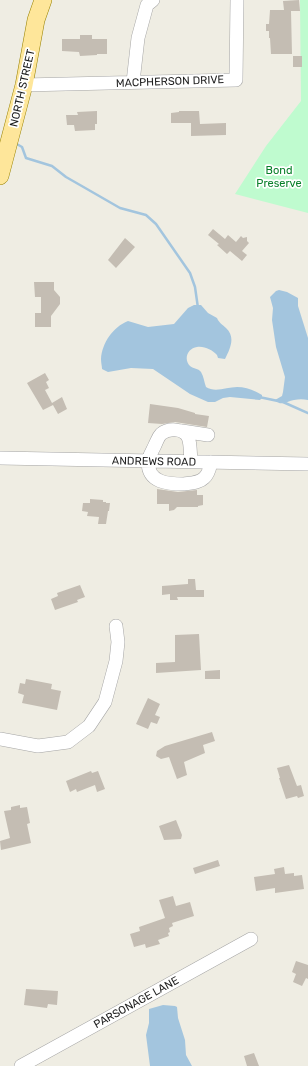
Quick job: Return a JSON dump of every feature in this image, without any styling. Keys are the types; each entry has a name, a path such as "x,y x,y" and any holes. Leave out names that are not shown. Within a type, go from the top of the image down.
{"main road":[{"name":"NORTH STREET","path":"1,169 24,85 36,20 42,0"}],"street":[{"path":"133,82 138,38 147,5 153,0"},
{"name":"MACPHERSON DRIVE","path":"24,85 236,80 237,0"},
{"path":"208,435 176,430 162,433 158,437 148,461 154,477 164,483 174,484 196,483 202,480 208,473 211,462"},
{"path":"182,431 187,436 191,461"},
{"name":"ANDREWS ROAD","path":"0,458 308,464"},
{"path":"0,739 38,746 68,742 89,726 105,702 116,661 118,642 116,626"},
{"name":"PARSONAGE LANE","path":"21,1066 251,939"}],"green space":[{"name":"Bond Preserve","path":"300,0 308,0 308,213 235,194 266,146 301,101"}],"water":[{"path":"279,290 287,292 298,298 298,306 308,338 308,400 298,399 280,403 275,400 282,396 285,377 276,347 272,320 273,308 270,297"},
{"path":"194,305 201,305 208,313 217,318 231,335 231,343 225,359 218,358 213,352 203,347 191,349 187,357 190,366 201,372 206,387 210,389 213,390 237,387 247,388 262,395 260,400 230,397 223,398 215,402 208,402 190,394 153,369 131,368 108,372 102,369 101,359 104,347 109,336 118,327 128,321 148,327 174,324 188,308"},
{"path":"163,1005 177,1007 178,1018 185,1040 186,1055 192,1066 150,1066 146,1035 149,1023 149,1009"}],"building":[{"path":"299,0 300,11 291,11 292,54 271,54 269,31 266,31 266,24 269,24 270,10 284,10 283,1"},
{"path":"80,35 92,35 92,39 107,39 107,54 80,56 79,52 62,51 62,39 80,39"},
{"path":"293,56 302,56 302,67 293,67"},
{"path":"97,111 97,124 95,124 95,130 75,131 74,125 67,125 66,115 78,115 77,112"},
{"path":"179,111 199,111 200,124 226,123 226,135 191,136 191,123 171,123 171,113"},
{"path":"213,229 225,239 228,235 236,242 241,236 243,238 247,237 247,241 249,243 242,251 247,255 242,261 230,251 227,254 217,245 219,244 208,235"},
{"path":"125,238 135,247 116,268 108,260"},
{"path":"34,282 54,282 54,290 60,297 60,304 51,316 51,327 35,327 35,313 41,313 41,297 35,297"},
{"path":"45,373 49,380 46,382 49,388 45,390 52,403 62,397 67,409 58,414 53,405 43,410 27,383"},
{"path":"150,404 178,408 195,414 209,416 207,427 175,422 162,424 148,423"},
{"path":"157,489 178,492 197,490 197,495 203,495 203,505 198,507 177,507 174,510 169,511 169,504 157,504"},
{"path":"90,499 103,500 103,502 110,503 106,524 98,524 99,517 87,516 88,512 82,511 83,503 90,503"},
{"path":"188,579 195,579 196,590 204,590 204,597 177,597 178,600 170,600 170,594 162,595 162,586 188,584"},
{"path":"80,585 85,597 77,600 78,602 55,610 51,599 58,596 57,593"},
{"path":"199,634 201,670 156,673 156,663 175,662 175,635"},
{"path":"220,670 220,679 205,679 205,671"},
{"path":"26,679 52,684 51,689 61,691 57,710 22,703 24,695 18,693 20,683 25,684"},
{"path":"148,698 160,704 155,715 160,717 157,724 151,722 148,729 136,724"},
{"path":"212,732 215,741 203,745 205,753 184,762 187,775 177,779 169,757 161,759 156,756 157,751 165,746"},
{"path":"289,765 297,786 301,785 304,796 286,799 277,768"},
{"path":"91,771 92,773 98,771 105,789 97,792 95,785 77,792 76,789 70,792 66,781"},
{"path":"20,805 20,808 27,807 30,823 27,824 31,843 1,850 0,841 10,838 4,811 11,810 11,807"},
{"path":"176,820 182,835 181,839 164,840 159,826"},
{"path":"218,860 220,866 195,874 193,868"},
{"path":"284,867 285,874 294,873 294,876 302,875 304,889 275,893 275,888 256,891 254,877 275,874 274,869"},
{"path":"173,896 176,906 190,902 194,916 172,923 173,926 169,928 169,936 158,940 160,944 146,948 145,944 134,947 130,934 140,931 139,927 165,918 159,900"},
{"path":"296,961 308,965 308,979 306,978 302,986 293,982 296,974 292,972"},
{"path":"26,989 58,991 57,1005 48,1004 47,1008 24,1005"},
{"path":"254,1053 259,1066 247,1066 244,1056"}],"waterway":[{"path":"15,143 22,147 26,158 52,166 66,177 120,208 146,215 156,224 190,273 195,287 198,308"},
{"path":"259,397 278,401"},
{"path":"283,402 308,413"}]}
